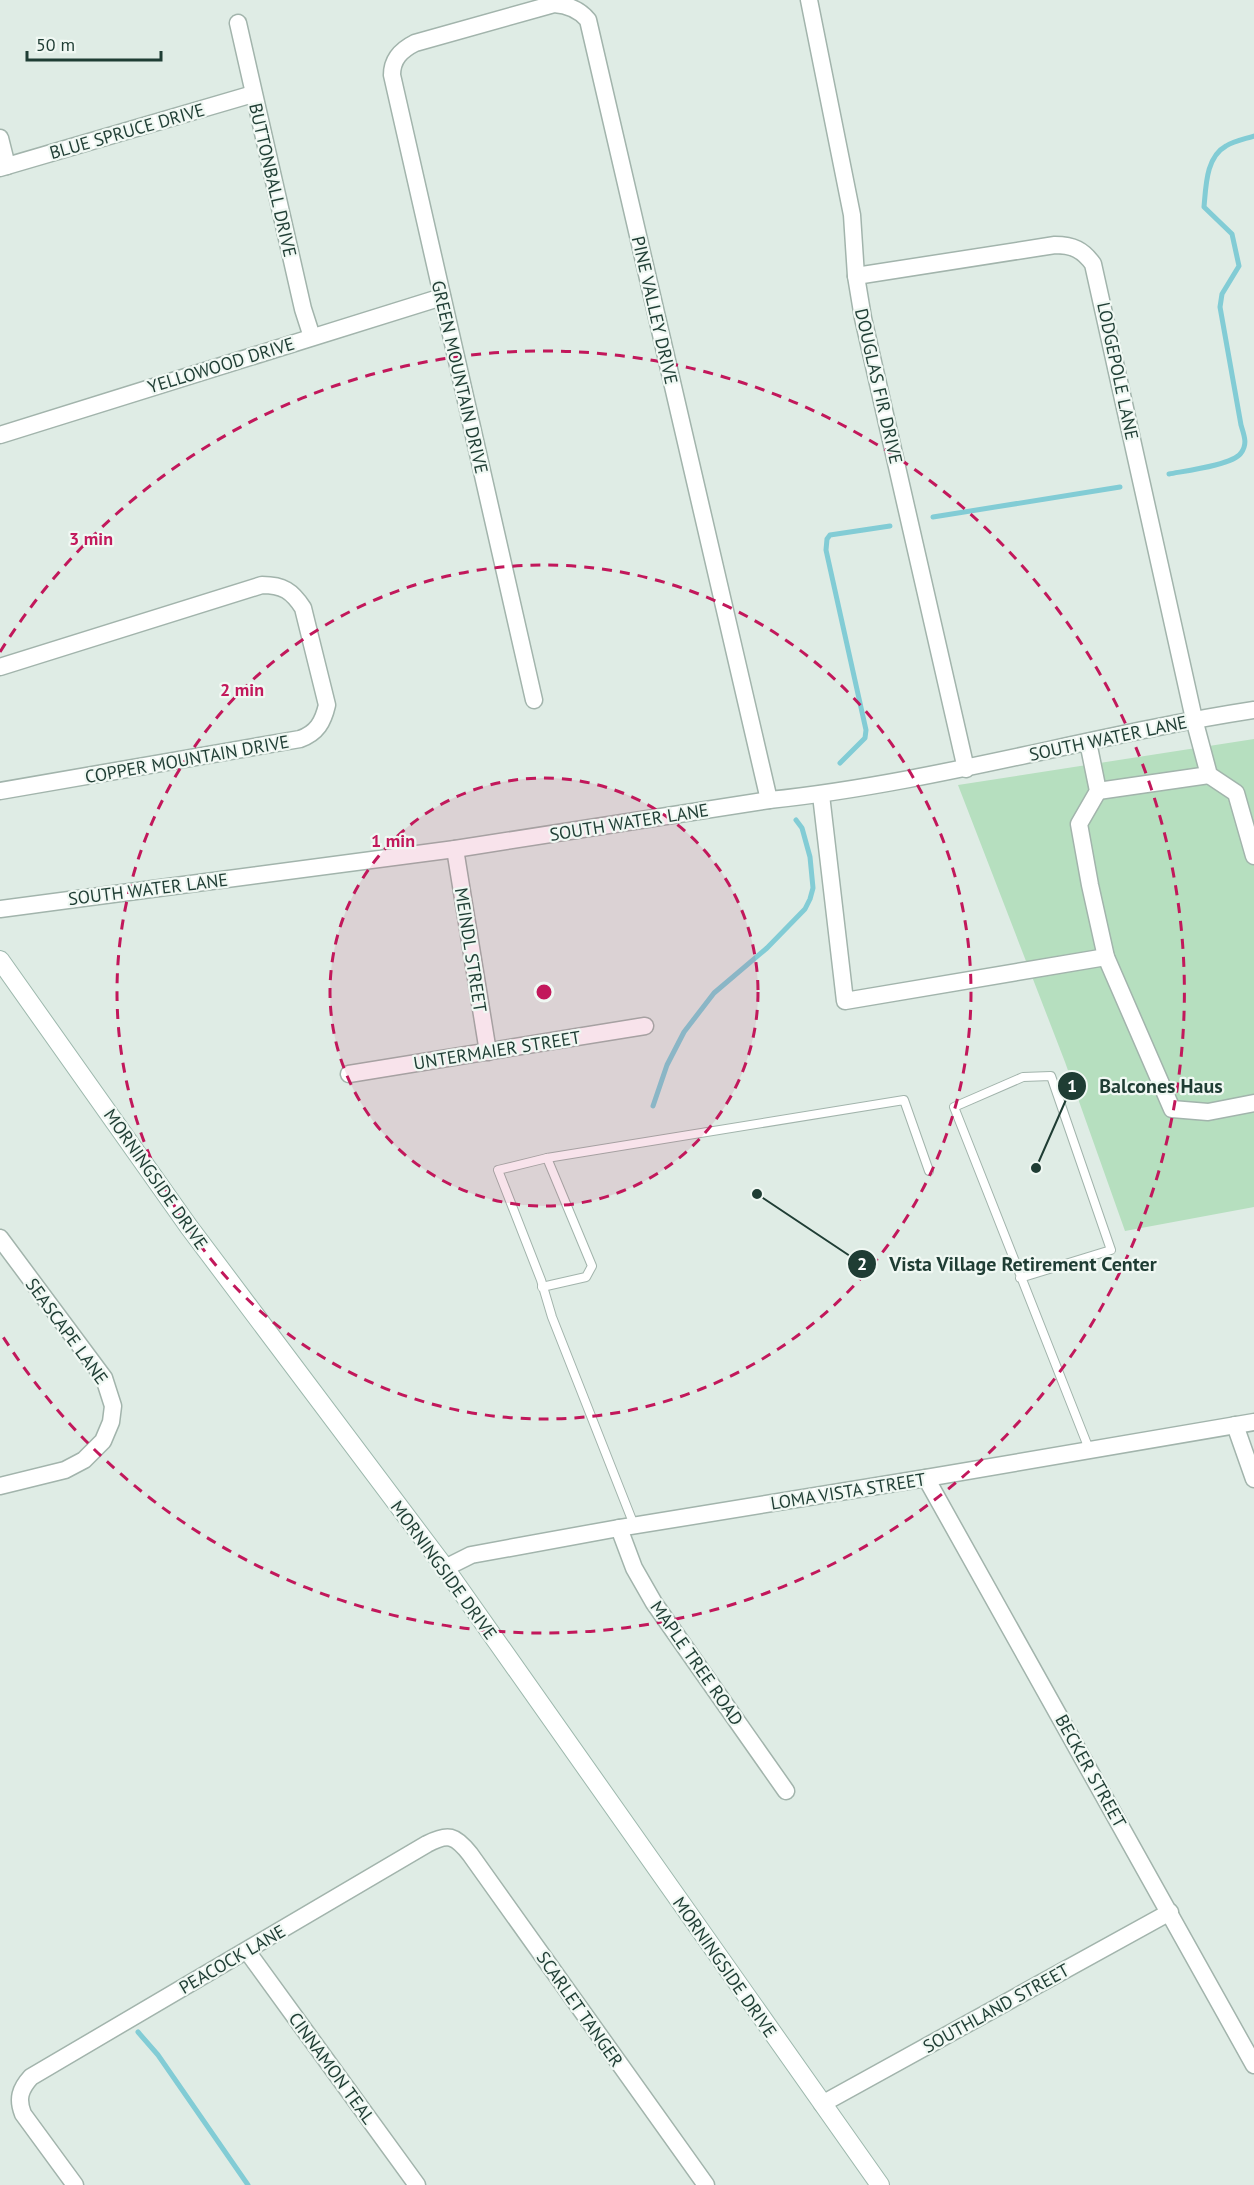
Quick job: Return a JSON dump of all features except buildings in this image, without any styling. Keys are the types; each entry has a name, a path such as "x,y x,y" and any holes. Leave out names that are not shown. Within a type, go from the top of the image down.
{"street":[{"name":"DOUGLAS FIR DRIVE","path":"809,0 852,215 856,276 866,329 966,769"},
{"name":"PINE VALLEY DRIVE","path":"398,55 406,47 415,43 554,4 574,8 588,20 769,800"},
{"name":"BUTTONBALL DRIVE","path":"238,23 303,309 312,337"},
{"name":"GREEN MOUNTAIN DRIVE","path":"398,55 392,65 392,75 534,700"},
{"name":"BLUE SPRUCE DRIVE","path":"4,167 254,94"},
{"path":"0,138 4,167"},
{"name":"LODGEPOLE LANE","path":"856,276 1055,245 1080,250 1093,264 1097,273 1194,719 1209,776"},
{"name":"YELLOWOOD DRIVE","path":"0,435 442,297"},
{"name":"COPPER MOUNTAIN DRIVE","path":"0,667 262,585 275,585 286,589 296,597 303,608 327,705 318,728 300,740 0,790"},
{"name":"SOUTH WATER LANE","path":"0,909 455,849 769,800 821,795 966,769 1194,719 1254,710"},
{"path":"1088,742 1098,791 1079,824 1106,957 1172,1109 1208,1112 1254,1104"},
{"path":"1098,791 1209,776 1236,792 1254,856"},
{"path":"821,795 845,1000 1106,957"},
{"name":"MEINDL STREET","path":"455,849 488,1052"},
{"name":"MORNINGSIDE DRIVE","path":"0,960 189,1227 445,1568 880,2185"},
{"name":"UNTERMAIER STREET","path":"349,1074 645,1026"},
{"name":"SEASCAPE LANE","path":"0,1238 104,1378 113,1406 107,1431 97,1448 75,1466 0,1486"},
{"name":"LOMA VISTA STREET","path":"445,1568 471,1555 626,1526 926,1479 1254,1422"},
{"path":"1235,1425 1254,1479"},
{"name":"BECKER STREET","path":"926,1479 1254,2065"},
{"name":"MAPLE TREE ROAD","path":"626,1526 634,1568 654,1603 786,1791"},
{"name":"PEACOCK LANE","path":"75,2185 23,2114 20,2106 20,2092 24,2084 38,2072 427,1844 443,1837 451,1837"},
{"name":"SCARLET TANGER","path":"451,1837 470,1854 706,2185"},
{"name":"SOUTHLAND STREET","path":"822,2104 1170,1912"},
{"name":"CINNAMON TEAL","path":"247,1951 417,2185"}],"lane":[{"path":"1020,1278 1111,1250 1051,1076 1023,1077 954,1107 1020,1278 1089,1449"},
{"path":"626,1526 543,1287 498,1170 547,1158 904,1100 929,1172"},
{"path":"543,1287 586,1277 592,1266 547,1158"}],"green space":[{"path":"1254,739 1254,1207 1125,1231 1065,1062 958,785"}],"waterway":[{"path":"1169,474 1228,461 1241,453 1245,443 1220,307 1222,294 1239,266 1232,234 1204,207 1208,173 1214,157 1229,144 1254,136"},
{"path":"933,517 1120,487"},
{"path":"840,763 865,738 866,730 826,550 827,539 830,535 890,526"},
{"path":"653,1106 667,1065 684,1032 714,993 767,948 805,909 813,888 810,857 802,828 796,820"},
{"path":"138,2032 158,2055 248,2185"}],"place":[{"name":"Balcones Haus","path":"1036,1168"},
{"name":"Vista Village Retirement Center","path":"757,1194"}]}
